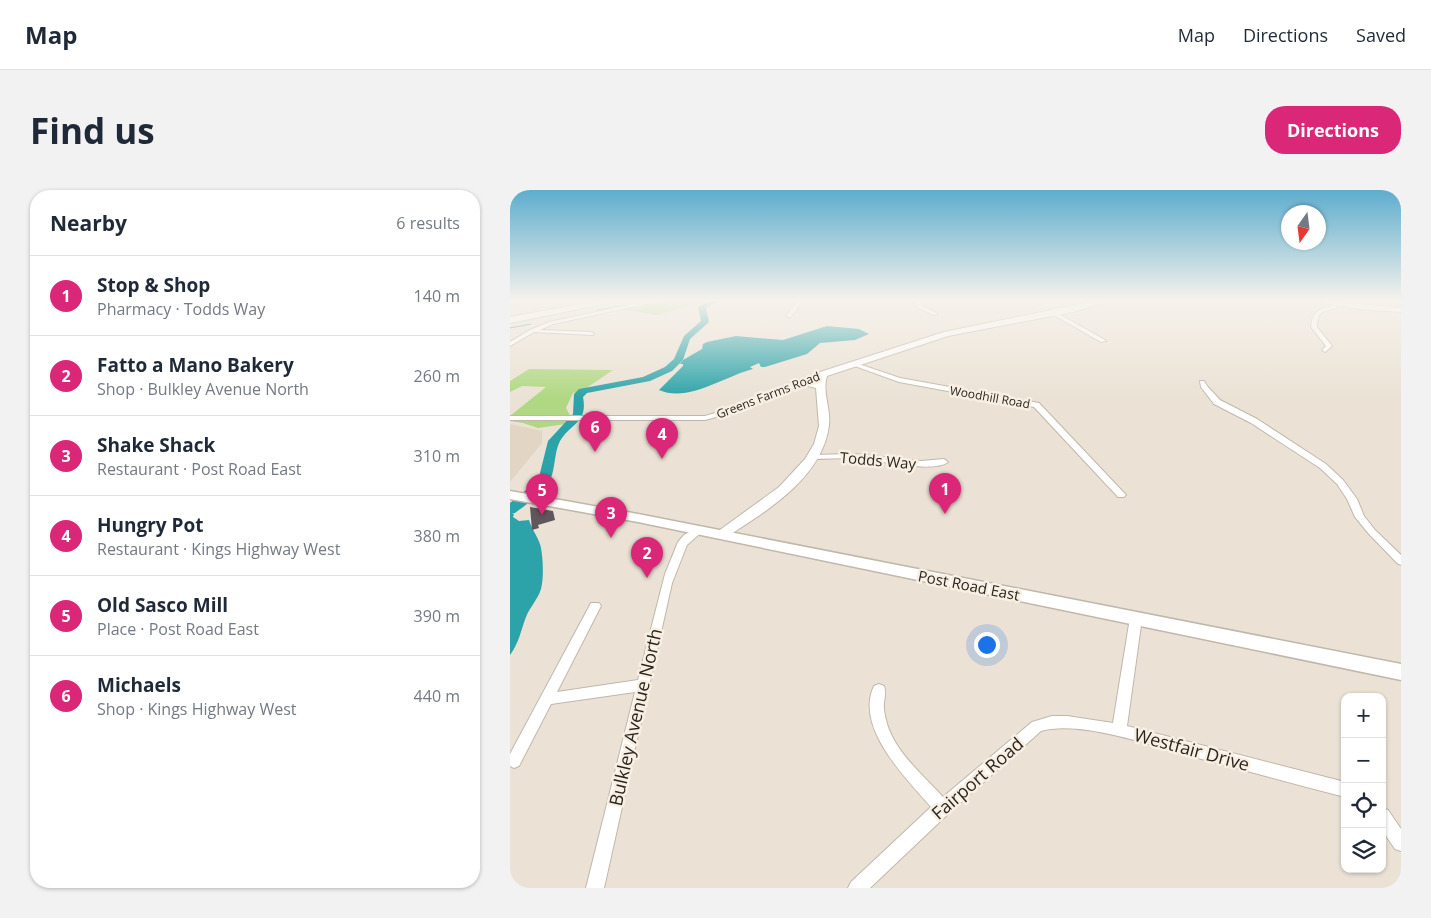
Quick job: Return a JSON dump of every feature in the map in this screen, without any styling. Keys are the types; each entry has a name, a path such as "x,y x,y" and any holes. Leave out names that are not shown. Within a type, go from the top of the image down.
{"main road":[{"name":"Post Road East","path":"514,496 700,530 1401,672"}],"street":[{"path":"510,344 529,333"},
{"path":"563,333 591,334"},
{"name":"Greens Farms Road","path":"510,418 688,419 723,414 800,381 953,333"},
{"path":"1088,333 1103,341"},
{"path":"1318,333 1329,346 1325,350"},
{"name":"Woodhill Road","path":"854,364 900,381 1036,405 1121,495"},
{"path":"720,535 781,492 796,478 811,457 824,428 819,386 823,374"},
{"path":"800,381 819,386"},
{"path":"1202,382 1209,394 1217,402 1254,421 1323,466 1340,482 1352,499 1360,517 1372,532 1401,561"},
{"name":"Todds Way","path":"811,457 854,456 921,464 944,462"},
{"name":"Bulkley Avenue North","path":"595,888 667,583 673,565 682,548 697,538 700,530"},
{"path":"514,761 595,606"},
{"name":"Westfair Drive","path":"1136,618 1119,730 1341,789"},
{"path":"547,699 642,685"},
{"path":"880,690 877,708 882,730 902,762 942,808"},
{"name":"Fairport Road","path":"857,888 942,808 1036,726 1052,722 1067,722 1119,730"},
{"path":"1386,822 1401,843"}],"shaded area":[{"path":"510,424 542,431 542,443 510,482"}],"green space":[{"path":"529,369 613,370 585,389 573,393 566,408 571,417 566,424 538,428 510,421 510,416 546,387 522,386 510,392 510,381"}],"water":[{"path":"806,333 869,334 855,340 820,343 807,354 765,367 761,367 759,363 750,367 753,369 694,391 670,393 659,390 683,366 683,364 680,364 683,360 702,349 703,344 707,342 736,336 783,340"},
{"path":"510,513 514,514 513,517 519,521 529,520 540,545 543,568 540,593 528,613 518,641 510,655"}],"building":[{"path":"530,507 553,511 555,520 538,525 539,528 532,530"}],"waterway":[{"path":"510,510 536,489 545,477 554,441 578,415 580,407 578,396 583,391 633,382 658,375 669,369 679,360 684,343 692,333"}],"place":[{"name":"Michaels","path":"595,452"},
{"name":"Hungry Pot","path":"662,459"},
{"name":"Stop & Shop","path":"945,514"},
{"name":"Old Sasco Mill","path":"542,515"},
{"name":"Shake Shack","path":"611,538"},
{"name":"Fatto a Mano Bakery","path":"647,578"}]}
